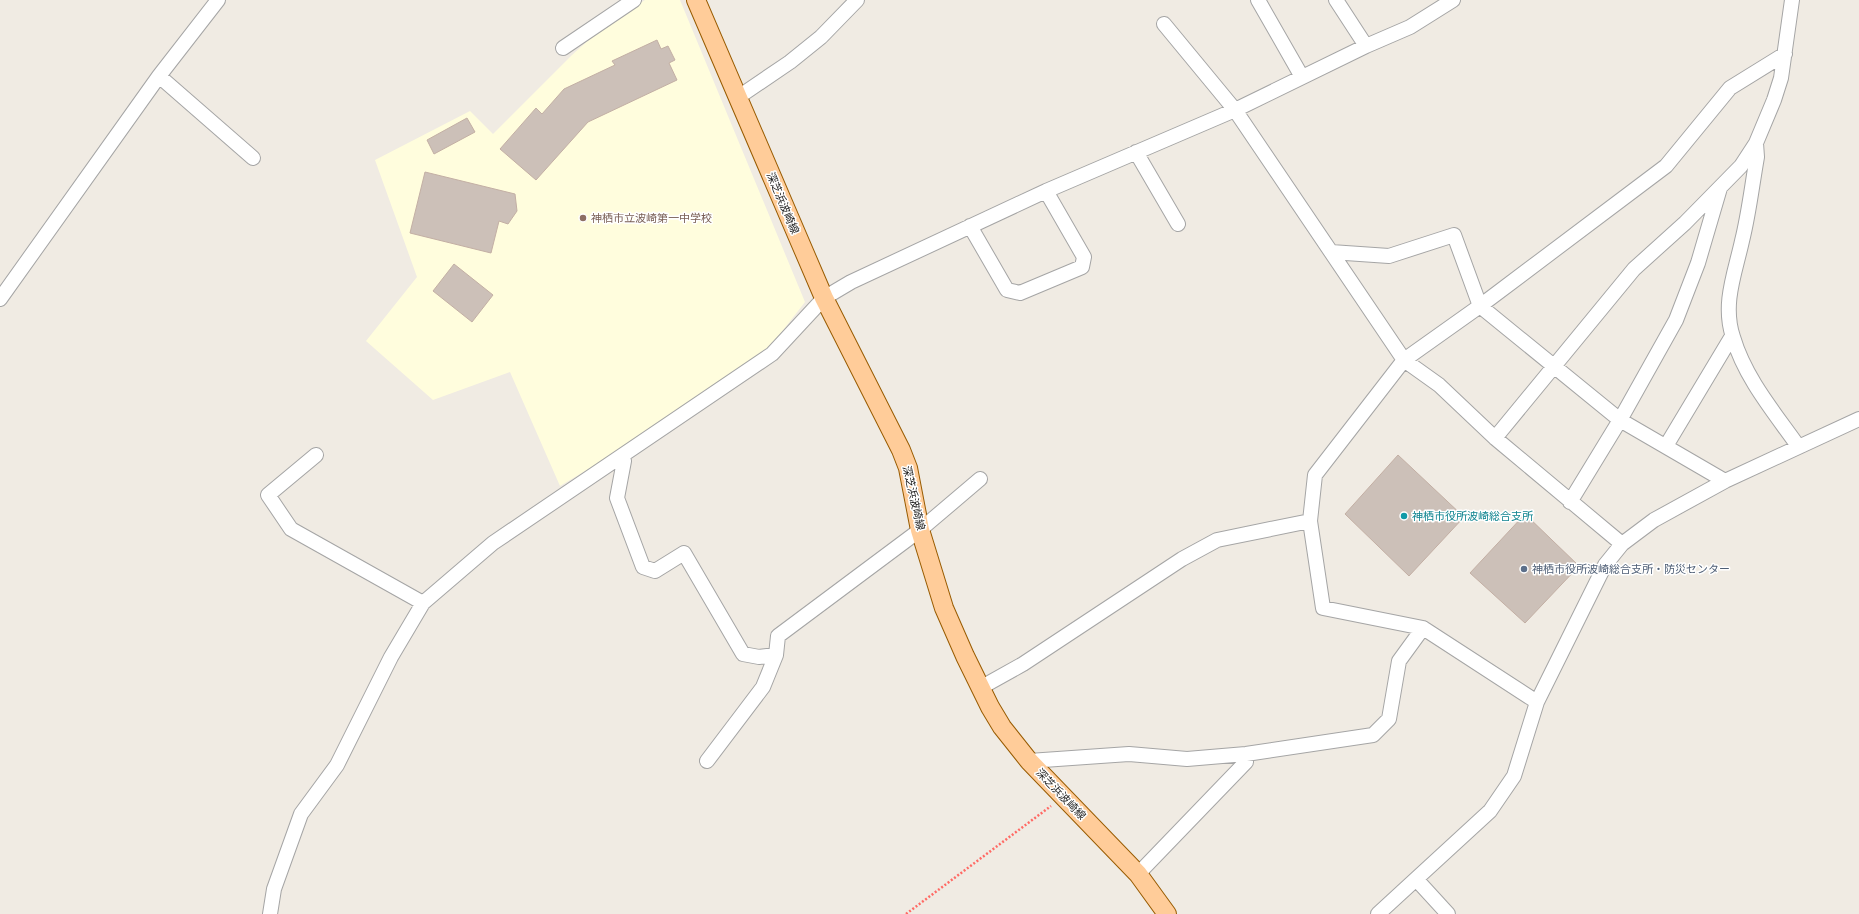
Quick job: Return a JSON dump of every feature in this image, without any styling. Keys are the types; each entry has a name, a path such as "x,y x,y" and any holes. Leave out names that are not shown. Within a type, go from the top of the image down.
{"main road":[{"name":"深芝浜波崎線","path":"696,0 824,298 901,450 908,468 920,530 944,608 980,688 1002,727 1029,761 1062,797 1138,874 1167,914"}],"street":[{"path":"3,290 159,76 218,0"},
{"path":"563,48 634,0"},
{"path":"737,98 790,62 822,37 857,0"},
{"path":"1258,0 1302,77"},
{"path":"1336,0 1366,46"},
{"path":"270,914 274,889 301,814 336,765 390,657 423,603 493,543 772,354 824,298 851,282 1046,191 1235,110 1366,46 1410,27 1453,0"},
{"path":"1495,438 1634,269 1685,223 1741,166 1756,143 1774,100 1785,54 1792,0"},
{"path":"1164,24 1235,110 1404,360 1439,385 1495,438 1622,544"},
{"path":"1537,702 1423,628 1323,608 1310,521 1315,475 1404,360 1480,306 1666,166 1730,88 1785,54"},
{"path":"159,76 253,158"},
{"path":"1756,143 1757,156 1746,218 1728,302 1729,320 1732,336 1742,361 1756,387 1798,446"},
{"path":"1136,152 1178,224"},
{"path":"1570,502 1620,420 1676,320 1700,257 1720,188"},
{"path":"970,226 1007,290 1020,293 1082,267 1084,258 1046,191"},
{"path":"1331,252 1389,256 1454,235 1480,306 1620,420 1725,481"},
{"path":"1666,446 1732,336"},
{"path":"1378,914 1490,811 1514,776 1537,702 1601,572 1622,544 1654,520 1725,481 1859,418"},
{"path":"316,455 268,495 291,529 423,603"},
{"path":"622,456 624,461 617,498 643,567 655,571 684,553 743,654 759,657 776,655"},
{"path":"707,760 763,686 776,655 778,636 920,530 980,479"},
{"path":"980,688 1023,664 1182,559 1217,540 1310,521"},
{"path":"1029,761 1129,754 1187,759 1246,754 1373,736 1389,719 1399,661 1423,628"},
{"path":"1138,874 1246,762 1246,754"},
{"path":"1416,879 1448,914"}],"path":[{"path":"906,914 1062,797"}],"shaded area":[{"name":"神栖市立波崎第一中学校","path":"645,0 680,0 805,302 766,352 637,440 560,486 510,372 433,400 366,341 417,277 375,160 470,111 493,134 572,55 602,28"}],"building":[{"path":"657,40 661,49 668,46 675,60 669,63 677,80 588,122 536,180 500,149 536,108 542,114 564,89 615,65 612,61"},
{"path":"467,118 475,132 434,154 427,140"},
{"path":"425,172 515,194 517,211 508,224 499,221 491,253 410,233"},
{"path":"454,264 493,295 472,322 433,291"},
{"name":"神栖市役所波崎総合支所","path":"1398,455 1464,517 1409,576 1345,514"},
{"name":"神栖市役所波崎総合支所・防災センター","path":"1525,514 1579,566 1525,623 1470,573"}],"place":[{"name":"神栖市立波崎第一中学校","path":"583,218"},
{"name":"神栖市役所波崎総合支所","path":"1404,516"},
{"name":"神栖市役所波崎総合支所・防災センター","path":"1524,569"}]}
